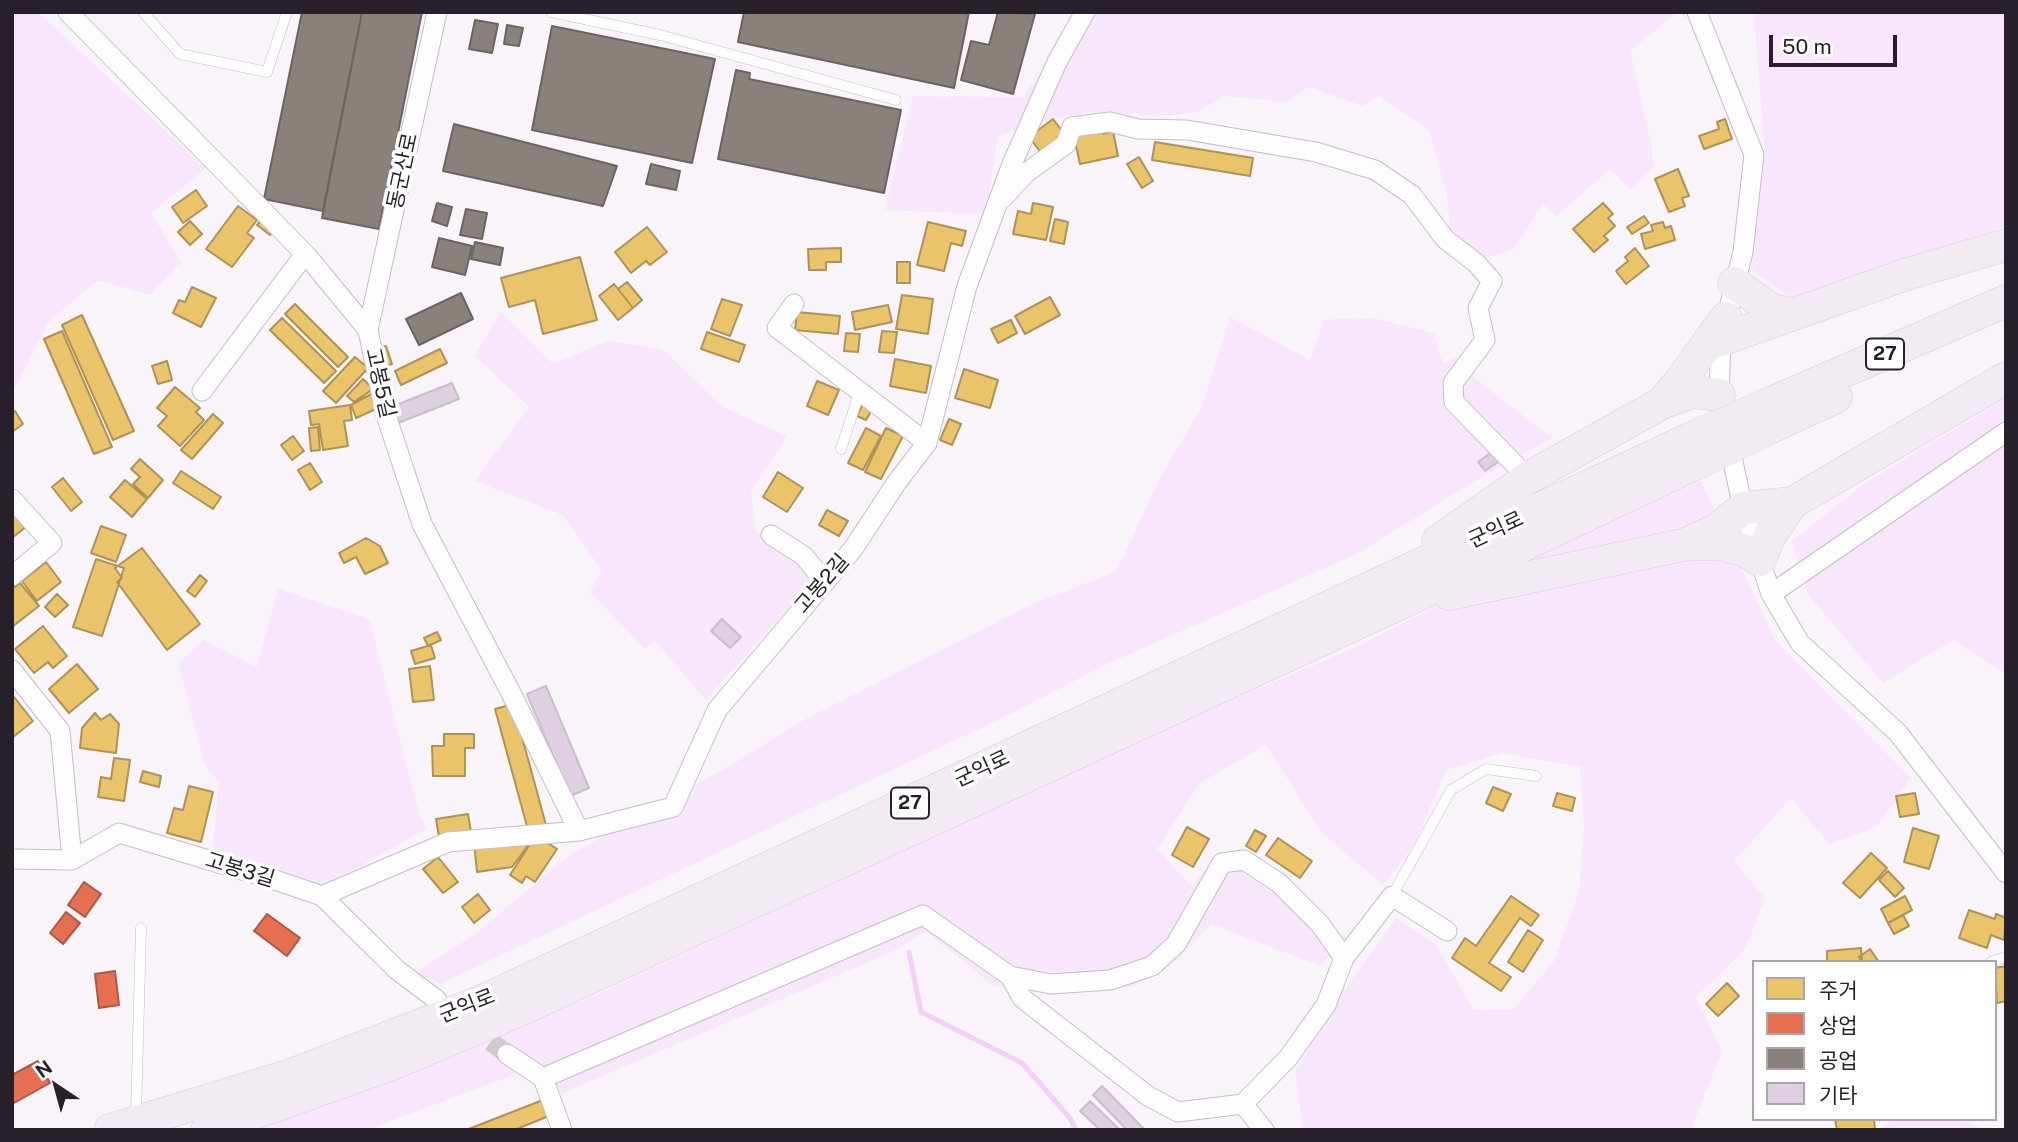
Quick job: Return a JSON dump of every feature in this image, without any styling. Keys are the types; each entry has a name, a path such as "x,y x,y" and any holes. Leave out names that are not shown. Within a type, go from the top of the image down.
{"highway":[{"path":"1662,403 1723,329 1791,314 1907,274 2006,245"},
{"path":"1734,283 1772,310 1791,314"},
{"name":"군익로","path":"1766,418 2006,301"},
{"name":"군익로","path":"123,1126 291,1075 480,1002 1364,592 1766,418 2006,318"},
{"path":"1688,544 1718,529 1743,508 1792,503 2006,378"},
{"path":"1364,592 1528,478 1662,403 1693,391 1719,395"},
{"name":"군익로","path":"206,1130 387,1066 518,1011 1397,605 1695,450"},
{"path":"1397,605 1688,544 1720,544 1760,560 1769,537 1792,503"}],"street":[{"name":"고봉5길","path":"68,12 305,254 368,330 385,412 422,524 511,693 579,831"},
{"name":"동군산로","path":"368,330 437,12"},
{"name":"고봉2길","path":"321,896 448,842 579,831 673,807 717,710 853,549 897,482 927,443 967,286 997,204 1052,75 1085,12"},
{"path":"1697,12 1754,155 1743,252 1723,329 1719,395 1743,508 1772,594 1800,643 1898,733 2006,873"},
{"path":"997,204 1026,173 1066,144 1072,127 1110,122 1138,129 1188,130 1316,152 1375,170 1412,195 1445,239 1476,263 1492,281 1478,308 1485,340 1452,383 1454,402 1528,478"},
{"path":"202,391 305,254"},
{"path":"794,304 777,328 927,443"},
{"path":"1772,594 2006,432"},
{"path":"12,499 52,543 12,576"},
{"path":"771,535 804,556 824,581"},
{"path":"12,670 60,731 72,860 12,859"},
{"name":"고봉3길","path":"72,860 119,833 321,896 397,970 437,1000"},
{"path":"544,1078 923,915 1010,976 1051,984 1110,980 1152,965 1176,944 1222,863 1244,860 1279,883 1320,924 1344,958"},
{"path":"1010,976 1021,998 1148,1096 1178,1112 1243,1104 1288,1058 1325,1005 1344,958 1392,896 1447,931"},
{"path":"507,1054 544,1078 562,1130"},
{"path":"1243,1104 1264,1130"}],"lane":[{"path":"143,12 180,54 267,72 287,12"},
{"path":"551,12 660,35 896,100"},
{"path":"841,449 860,391"},
{"path":"1392,896 1451,790 1486,769 1536,776"},
{"path":"123,1126 141,928"}],"shaded area":[{"path":"12,12 38,12 206,168 151,213 181,262 150,295 98,280 48,323 12,394"},
{"path":"1077,12 1678,12 1630,51 1652,148 1653,167 1631,190 1610,169 1557,216 1543,204 1513,250 1483,258 1452,237 1446,191 1429,130 1379,96 1363,106 1308,87 1287,102 1224,96 1198,112 1167,116 1093,112 1038,121 998,136 986,214 885,210 913,96 1022,97 1050,61"},
{"path":"1754,12 2006,12 2006,226 1814,293 1790,297 1751,269 1765,155"},
{"path":"501,312 553,364 607,341 662,349 723,407 787,436 751,492 756,533 828,564 706,700 654,640 645,649 590,592 602,571 563,515 475,481 529,407 475,356"},
{"path":"1230,317 1310,360 1324,320 1373,318 1434,333 1443,364 1492,339 1473,377 1552,438 1477,480 1355,555 1109,663 1002,718 440,984 416,972 474,935 571,854 738,761 796,724 1035,603 1116,572 1161,476 1202,406"},
{"path":"2006,398 2006,675 1953,640 1883,683 1807,593 1792,541 1864,484"},
{"path":"1701,481 1775,640 1911,778 1879,824 1829,844 1791,798 1734,861 1765,898 1745,950 1696,997 1722,1051 1691,1130 1303,1130 1295,1071 1353,978 1396,918 1435,944 1474,1010 1513,1009 1553,963 1579,892 1584,826 1580,767 1503,753 1446,770 1415,844 1383,885 1322,833 1266,745 1200,783 1157,849 1192,887 1215,856 1346,938 1320,966 1211,924 1177,960 1131,987 1028,990 994,986 926,931 892,952 560,1094 518,1073 367,1130 248,1130 455,1056 600,993 1172,725 1357,647 1574,535"},
{"path":"278,588 369,619 419,813 426,829 325,886 212,857 219,782 205,766 178,663 204,640 257,667"},
{"path":"1889,1121 1963,1121 1987,1130 1878,1130"}],"building: 주거":[{"path":"1053,119 1066,136 1042,154 1029,137"},
{"path":"1725,119 1732,139 1704,149 1699,136 1719,129 1717,122"},
{"path":"1101,126 1103,134 1113,131 1118,156 1080,164 1073,132"},
{"path":"1155,142 1253,158 1250,176 1152,160"},
{"path":"1139,157 1153,181 1142,188 1127,164"},
{"path":"1678,169 1689,196 1682,198 1685,206 1669,212 1655,179"},
{"path":"196,190 207,206 183,223 172,207"},
{"path":"1033,203 1053,207 1046,240 1013,234 1018,211 1031,214"},
{"path":"1603,203 1613,214 1608,218 1615,226 1604,236 1608,240 1594,252 1573,229"},
{"path":"238,206 257,220 247,233 254,238 232,267 206,249"},
{"path":"1644,216 1649,223 1632,234 1627,227"},
{"path":"263,218 275,227 270,235 257,225"},
{"path":"1055,219 1068,222 1064,244 1050,241"},
{"path":"190,221 202,234 190,245 178,232"},
{"path":"928,222 966,231 962,246 951,243 944,271 917,265"},
{"path":"1663,222 1665,228 1671,226 1675,240 1645,249 1641,234 1653,231 1651,225"},
{"path":"647,227 667,252 650,265 646,261 631,273 615,252"},
{"path":"841,248 841,262 826,262 826,270 809,270 808,249"},
{"path":"1635,248 1649,266 1626,284 1616,271 1628,261 1625,257"},
{"path":"580,257 597,320 543,334 535,300 509,307 501,278"},
{"path":"897,262 910,262 910,283 897,283"},
{"path":"627,282 642,300 633,308 618,289"},
{"path":"614,284 633,308 618,320 599,296"},
{"path":"192,287 216,298 201,327 173,313 179,300 185,302"},
{"path":"902,295 933,299 928,334 896,329"},
{"path":"1050,297 1060,315 1025,334 1015,316"},
{"path":"722,299 742,305 730,336 711,329"},
{"path":"295,304 348,357 338,367 285,314"},
{"path":"888,305 892,322 855,330 852,312"},
{"path":"797,312 840,316 838,334 795,330"},
{"path":"82,315 134,431 113,440 62,325"},
{"path":"282,318 336,371 324,383 270,330"},
{"path":"1011,320 1017,333 998,343 991,329"},
{"path":"62,331 112,447 94,454 44,339"},
{"path":"882,331 897,332 894,353 879,352"},
{"path":"707,332 745,345 739,362 701,349"},
{"path":"846,333 860,334 858,352 844,351"},
{"path":"386,346 392,364 383,367 377,348"},
{"path":"440,349 447,363 401,385 395,371"},
{"path":"355,357 368,368 336,403 323,391"},
{"path":"895,359 931,366 926,393 890,386"},
{"path":"167,361 172,380 158,384 152,366"},
{"path":"964,369 998,380 990,408 955,398"},
{"path":"363,379 373,389 354,402 347,396"},
{"path":"817,381 839,390 828,415 807,406"},
{"path":"175,387 200,408 196,412 204,420 180,446 158,426 167,416 157,408"},
{"path":"373,393 376,409 356,418 351,405"},
{"path":"863,403 873,408 866,420 857,416"},
{"path":"350,405 352,420 344,421 348,446 323,450 319,424 311,425 309,411"},
{"path":"15,411 23,424 12,432 12,413"},
{"path":"213,414 223,423 192,459 181,450"},
{"path":"949,419 961,424 952,445 940,440"},
{"path":"318,427 320,450 311,451 309,428"},
{"path":"866,428 881,436 863,470 848,463"},
{"path":"886,428 903,436 881,479 865,472"},
{"path":"293,436 304,451 292,460 281,445"},
{"path":"140,459 163,480 148,498 133,484 140,477 131,469"},
{"path":"310,463 322,482 310,490 298,470"},
{"path":"181,471 221,497 213,509 173,483"},
{"path":"778,472 803,488 787,512 763,497"},
{"path":"63,478 82,502 71,511 52,487"},
{"path":"125,480 147,499 132,517 110,497"},
{"path":"12,507 27,526 12,538"},
{"path":"827,510 848,521 839,536 819,525"},
{"path":"101,526 126,535 116,562 91,553"},
{"path":"366,538 380,546 388,563 365,574 356,557 344,563 339,553"},
{"path":"142,548 200,624 167,650 117,582 122,578 115,568"},
{"path":"96,559 124,568 102,636 73,627"},
{"path":"46,562 61,582 37,601 22,581"},
{"path":"200,575 207,581 195,597 187,591"},
{"path":"20,583 39,606 12,627 12,589"},
{"path":"57,594 68,605 55,617 45,607"},
{"path":"43,626 67,656 53,668 48,662 34,673 15,649"},
{"path":"437,632 441,640 428,646 424,638"},
{"path":"431,645 435,658 415,664 411,651"},
{"path":"77,664 98,689 69,713 49,689"},
{"path":"430,666 434,700 413,702 409,669"},
{"path":"14,697 33,721 12,738 12,699"},
{"path":"513,704 546,825 528,830 495,709"},
{"path":"95,713 101,720 110,714 119,724 116,753 80,748 82,728"},
{"path":"444,734 474,734 474,748 465,748 465,776 433,776 432,746 444,746"},
{"path":"114,758 130,760 124,801 98,797 101,777 111,779"},
{"path":"143,771 161,776 159,787 140,782"},
{"path":"189,786 213,792 201,842 167,833 174,808 183,810"},
{"path":"1493,787 1511,794 1503,811 1486,803"},
{"path":"1557,793 1575,798 1572,811 1553,806"},
{"path":"1915,793 1919,814 1900,817 1896,796"},
{"path":"468,814 471,832 439,837 436,819"},
{"path":"1187,827 1209,839 1193,867 1172,855"},
{"path":"1913,828 1939,836 1929,869 1904,862"},
{"path":"1255,830 1266,836 1256,852 1246,846"},
{"path":"536,835 557,849 535,882 526,876 522,883 510,875"},
{"path":"527,838 527,847 512,867 477,872 474,844"},
{"path":"1278,838 1312,861 1300,878 1266,855"},
{"path":"1871,853 1887,868 1860,898 1843,883"},
{"path":"438,857 458,882 443,893 423,869"},
{"path":"1888,871 1904,888 1895,897 1879,880"},
{"path":"478,894 490,910 474,923 462,907"},
{"path":"1511,896 1539,915 1531,926 1520,918 1489,963 1511,977 1501,991 1452,958 1465,938 1476,946"},
{"path":"1905,896 1912,910 1888,923 1881,909"},
{"path":"1969,910 1995,919 1996,914 2006,918 2004,940 1991,935 1987,948 1959,938"},
{"path":"1903,915 1909,926 1894,934 1888,923"},
{"path":"1528,930 1543,940 1523,972 1508,962"},
{"path":"1861,948 1862,960 1827,960 1827,951"},
{"path":"1870,949 1878,960 1861,960 1859,957"},
{"path":"2006,966 2006,1001 1997,1003 1997,968"},
{"path":"1727,983 1739,996 1718,1016 1706,1004"},
{"path":"543,1100 549,1116 514,1130 466,1130"},
{"path":"1835,1121 1874,1121 1875,1130 1837,1130"}],"building: 상업":[{"path":"84,882 101,894 85,917 68,905"},
{"path":"66,912 80,923 63,944 50,933"},
{"path":"267,914 300,938 287,956 254,931"},
{"path":"115,971 119,1005 99,1008 95,974"},
{"path":"38,1061 50,1083 14,1103 12,1075"}],"building: 공업":[{"path":"302,12 362,12 323,211 264,199"},
{"path":"362,12 422,12 379,229 322,218"},
{"path":"744,12 969,12 954,88 738,42"},
{"path":"998,12 1035,14 1013,94 961,80 971,41 989,45"},
{"path":"475,20 498,24 492,53 469,49"},
{"path":"507,25 523,28 519,46 504,44"},
{"path":"552,26 715,59 692,163 532,130"},
{"path":"736,70 750,73 749,79 901,110 884,193 718,159"},
{"path":"454,124 617,166 603,206 443,171"},
{"path":"651,164 680,171 676,190 646,184"},
{"path":"437,203 452,207 447,226 432,221"},
{"path":"466,209 487,213 482,239 460,235"},
{"path":"439,238 472,246 465,275 432,267"},
{"path":"475,242 503,248 500,265 471,259"},
{"path":"461,293 473,319 419,345 406,319"}],"building: 기타":[{"path":"452,383 459,399 398,423 391,407"},
{"path":"1497,448 1504,458 1485,471 1478,462"},
{"path":"722,619 741,637 730,648 711,631"},
{"path":"546,686 589,788 570,796 527,694"},
{"path":"1102,1086 1145,1130 1127,1130 1093,1095"},
{"path":"1090,1101 1120,1130 1100,1130 1080,1111"}],"waterway":[{"path":"909,952 921,1012 1022,1063 1070,1118 1076,1130"}],"tunnel":[{"path":"468,1024 507,1054"}]}
